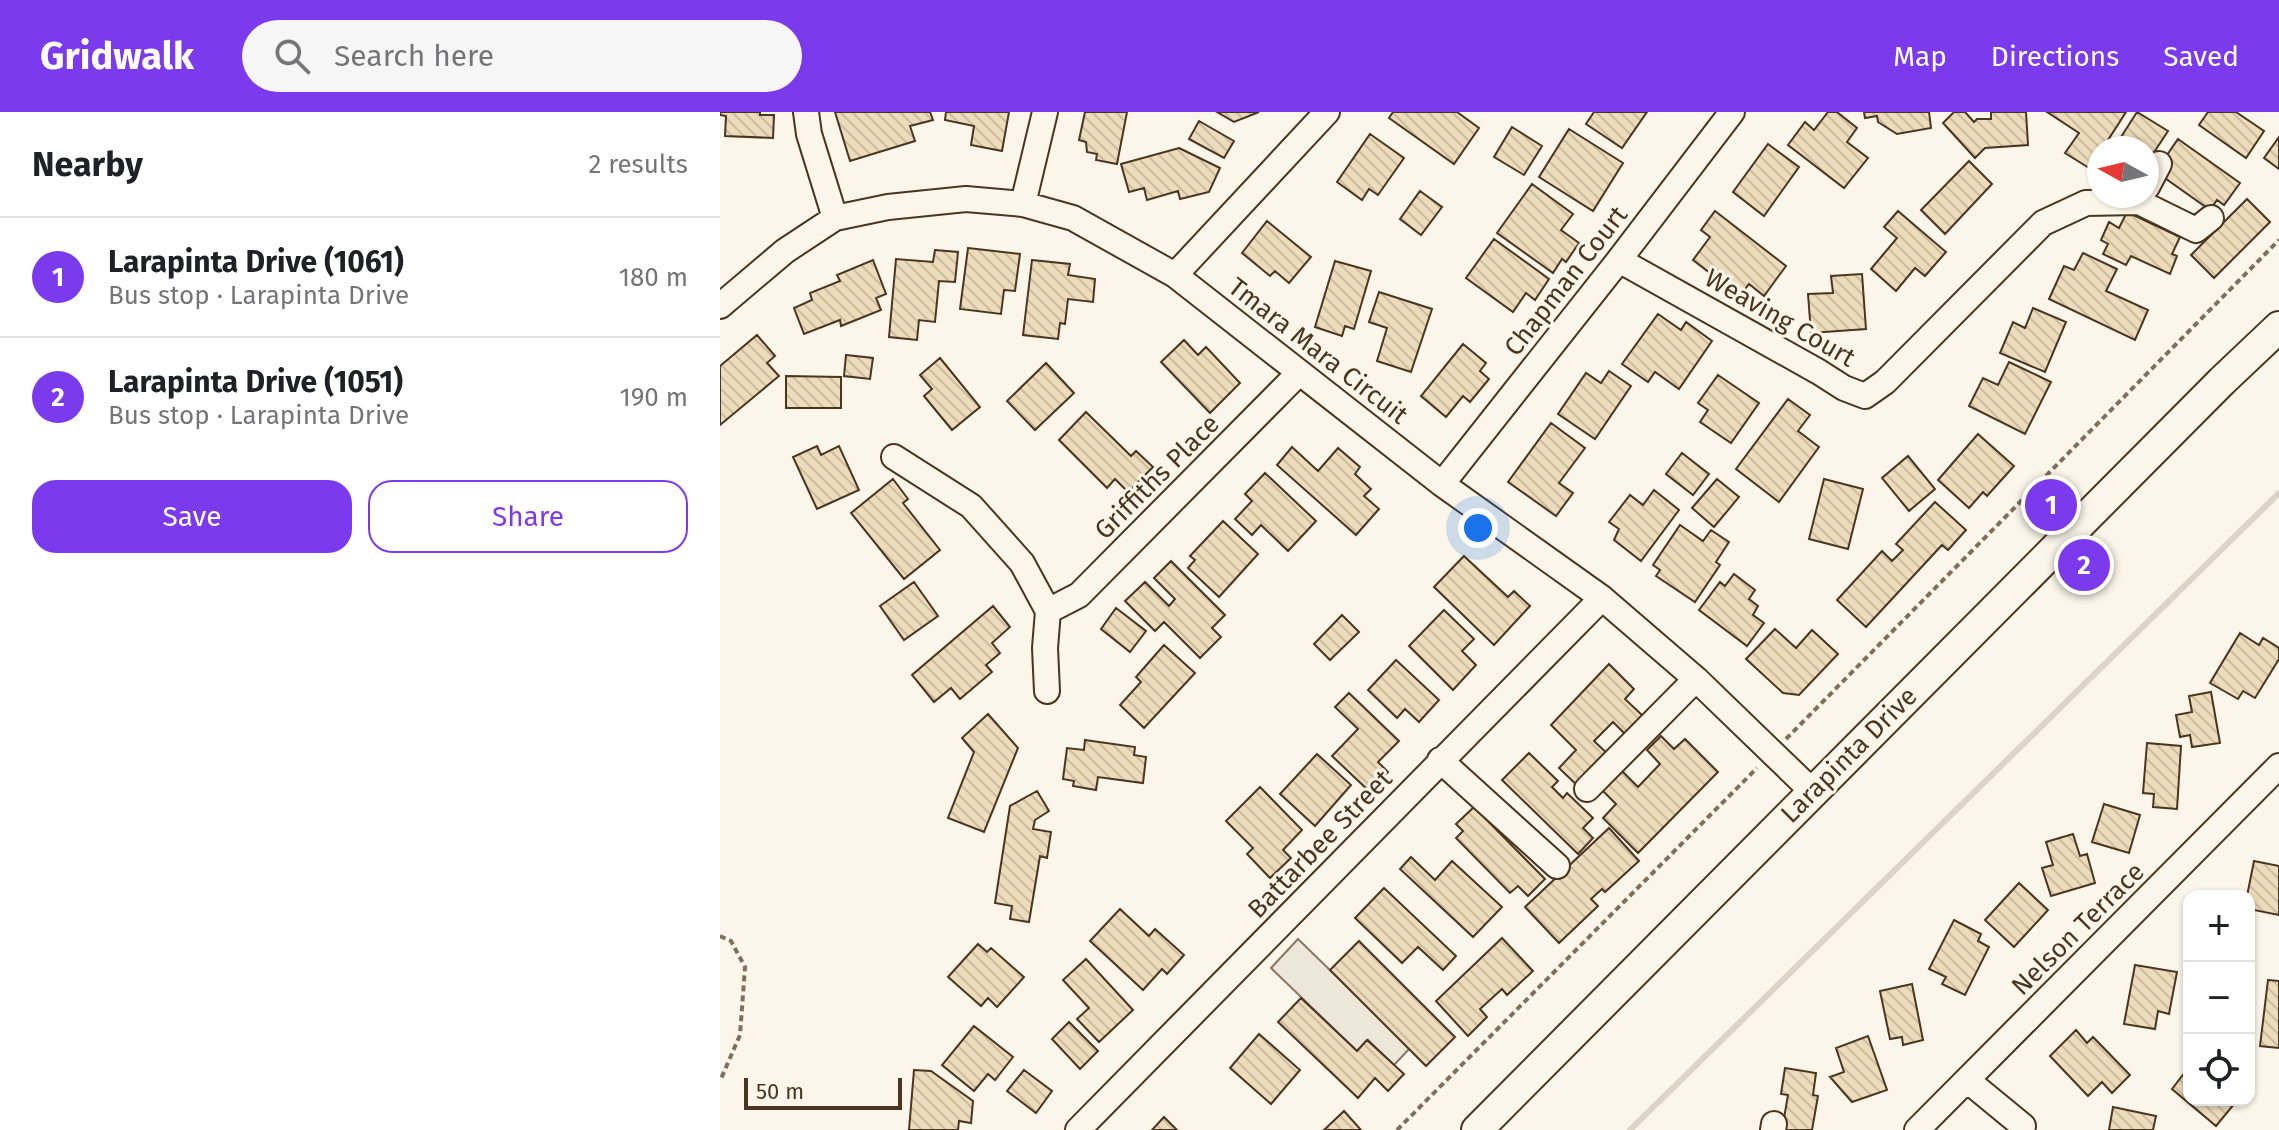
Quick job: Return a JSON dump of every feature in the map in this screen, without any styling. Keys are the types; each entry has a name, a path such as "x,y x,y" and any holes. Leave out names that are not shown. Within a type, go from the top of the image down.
{"main road":[{"name":"Larapinta Drive","path":"2222,381 2279,311"},
{"name":"Larapinta Drive","path":"1477,1130 2279,327"}],"street":[{"path":"806,112 809,134 835,218"},
{"path":"1023,204 1045,112"},
{"path":"1175,275 1327,112"},
{"name":"Chapman Court","path":"1442,484 1732,112"},
{"name":"Tmara Mara Circuit","path":"720,306 785,251 835,218 888,207 966,199 1023,204 1073,218 1175,275 1442,484 1602,598 1696,679 1813,792"},
{"name":"Weaving Court","path":"1619,260 1844,388 1865,396 1885,382 2043,223 2087,203"},
{"path":"2159,206 2196,230 2211,218"},
{"name":"Griffiths Place","path":"1048,611 1079,595 1299,373"},
{"path":"894,457 971,506 1022,563 1048,611 1045,648 1047,691"},
{"name":"Battarbee Street","path":"1078,1130 1602,598"},
{"path":"1587,789 1696,679"},
{"path":"1440,760 1557,866"},
{"name":"Nelson Terrace","path":"1917,1130 2279,766"},
{"path":"1967,1080 2023,1126"}],"path":[{"path":"1397,1130 2279,240"},
{"path":"720,936 731,941 745,967 740,1035 720,1081"}],"shaded area":[{"path":"1298,939 1410,1048 1394,1065 1368,1040 1357,1051 1271,968"}],"building":[{"path":"720,112 774,115 773,138 725,136 726,116 720,115"},
{"path":"835,112 930,112 933,120 910,126 915,141 850,161"},
{"path":"946,112 1009,112 1002,151 971,145 974,126 945,120"},
{"path":"1085,112 1127,112 1117,164 1096,160 1097,154 1087,152 1086,142 1079,140"},
{"path":"1217,112 1259,112 1234,122"},
{"path":"1393,112 1457,112 1479,128 1454,164 1389,118"},
{"path":"1594,112 1647,112 1622,148 1586,124"},
{"path":"1828,112 1837,112 1857,128 1847,142 1868,158 1844,188 1788,145 1805,122 1814,130"},
{"path":"1864,112 1929,112 1931,128 1897,134 1878,122 1877,116 1865,118"},
{"path":"1954,112 1965,112 1974,122 1977,119 1991,119 1991,112 2026,112 2028,145 1985,148 1975,158 1943,123"},
{"path":"2047,112 2126,112 2111,136 2087,136 2087,167 2065,153 2079,133"},
{"path":"2137,112 2168,131 2159,145 2159,136 2122,136"},
{"path":"2208,112 2236,112 2264,131 2246,158 2199,125"},
{"path":"1199,121 1234,141 1224,158 1189,139"},
{"path":"1512,127 1542,146 1524,175 1494,157"},
{"path":"1569,129 1623,163 1593,211 1539,177"},
{"path":"1370,134 1404,158 1378,195 1369,189 1362,200 1337,182"},
{"path":"2279,137 2279,169 2264,158"},
{"path":"2178,139 2240,183 2224,205 2217,200 2210,210 2162,176 2172,163 2165,158"},
{"path":"1768,144 1799,167 1764,216 1733,192"},
{"path":"1179,148 1220,168 1209,192 1180,199 1178,191 1147,200 1144,188 1129,192 1121,164"},
{"path":"1969,161 1992,184 1945,234 1921,210"},
{"path":"1532,184 1573,214 1561,230 1579,243 1566,262 1562,259 1553,273 1497,233"},
{"path":"1420,191 1442,207 1421,235 1400,219"},
{"path":"2247,199 2270,222 2214,278 2191,255"},
{"path":"1715,211 1786,266 1764,296 1749,284 1740,296 1693,260 1710,237 1701,230"},
{"path":"1898,211 1946,252 1925,276 1915,268 1896,291 1871,269 1897,238 1884,227"},
{"path":"2127,212 2180,237 2172,254 2177,256 2170,274 2131,256 2126,265 2103,254 2108,244 2101,240 2109,222 2119,228"},
{"path":"1267,221 1311,257 1289,283 1275,271 1270,276 1242,253"},
{"path":"1494,239 1549,279 1535,300 1526,293 1513,312 1466,278"},
{"path":"968,248 1020,254 1015,291 1004,290 1001,314 960,309"},
{"path":"935,250 958,252 955,282 939,281 935,322 919,320 917,340 889,337 896,259 933,262"},
{"path":"2083,253 2117,269 2106,291 2148,310 2135,340 2049,299 2064,266 2074,270"},
{"path":"873,260 886,294 876,298 881,310 841,326 840,320 804,334 794,308 812,300 810,293 840,281 837,275"},
{"path":"1032,260 1070,264 1068,275 1095,279 1093,302 1068,299 1065,324 1060,323 1058,339 1023,335"},
{"path":"1335,261 1371,271 1354,329 1345,326 1342,336 1315,327"},
{"path":"1862,274 1866,329 1811,333 1808,294 1833,293 1831,276"},
{"path":"1379,292 1432,309 1411,372 1377,361 1387,328 1369,322"},
{"path":"2033,308 2066,322 2045,372 2000,353 2013,322 2025,328"},
{"path":"1658,314 1681,330 1686,322 1712,341 1679,389 1655,372 1648,382 1622,364"},
{"path":"757,335 775,356 767,363 779,376 720,425 720,366"},
{"path":"1184,340 1198,355 1206,347 1240,383 1210,413 1161,362"},
{"path":"1463,344 1486,363 1480,371 1489,379 1470,402 1463,396 1446,417 1421,396"},
{"path":"846,355 873,358 870,379 844,376"},
{"path":"940,358 980,407 952,430 924,396 932,389 920,375"},
{"path":"2009,362 2051,382 2025,434 1969,406 1983,378 1998,385"},
{"path":"1046,363 1074,393 1035,430 1007,401"},
{"path":"1609,371 1631,386 1595,439 1558,414 1586,373 1601,383"},
{"path":"1718,375 1759,403 1731,443 1700,422 1708,410 1698,403"},
{"path":"786,376 841,377 841,408 786,408"},
{"path":"1788,399 1810,415 1798,431 1819,447 1779,502 1736,469"},
{"path":"1086,412 1131,456 1136,451 1153,467 1128,492 1115,479 1107,488 1059,440"},
{"path":"1551,423 1585,448 1559,483 1573,493 1556,516 1508,482"},
{"path":"1978,434 2014,466 1987,496 1983,492 1969,508 1938,480"},
{"path":"817,446 821,455 839,446 859,490 817,509 793,457"},
{"path":"1292,447 1318,471 1338,448 1360,467 1355,474 1371,489 1364,496 1379,509 1356,535 1277,465"},
{"path":"1682,453 1709,474 1693,495 1666,474"},
{"path":"1908,456 1935,489 1909,511 1882,478"},
{"path":"1265,473 1316,521 1288,551 1261,525 1252,535 1235,519 1252,501 1245,494"},
{"path":"893,479 908,499 903,503 940,550 904,579 851,513"},
{"path":"1717,479 1739,497 1714,527 1692,508"},
{"path":"1824,479 1863,489 1848,549 1809,539"},
{"path":"1654,490 1679,510 1641,561 1614,540 1619,529 1609,522 1630,495 1643,505"},
{"path":"1935,502 1966,530 1948,550 1942,545 1866,627 1837,600 1882,551 1892,561 1903,550 1896,544"},
{"path":"1223,521 1258,554 1219,597 1188,568 1195,560 1190,556"},
{"path":"1680,525 1703,541 1711,530 1729,542 1716,562 1720,565 1695,602 1656,576 1660,570 1653,565"},
{"path":"1464,556 1508,597 1514,591 1530,606 1494,645 1434,587"},
{"path":"1171,561 1225,615 1212,628 1221,637 1200,658 1164,622 1155,631 1125,601 1145,582 1169,606 1175,599 1154,578"},
{"path":"1734,574 1755,590 1749,599 1758,606 1753,615 1764,623 1747,646 1699,610 1720,582 1725,586"},
{"path":"914,582 938,616 904,640 880,606"},
{"path":"993,606 1010,627 992,643 1000,653 986,665 992,672 960,699 951,688 934,702 912,675"},
{"path":"1116,608 1146,631 1130,652 1101,629"},
{"path":"1444,610 1474,639 1462,651 1476,665 1453,690 1409,646"},
{"path":"1342,615 1359,632 1330,660 1314,644"},
{"path":"1775,629 1796,648 1812,630 1838,654 1799,695 1783,693 1746,659"},
{"path":"2240,633 2259,645 2263,638 2279,648 2279,659 2255,698 2243,691 2238,699 2210,683"},
{"path":"1164,645 1195,673 1144,728 1120,705 1141,682 1136,677"},
{"path":"1396,660 1439,700 1419,722 1405,709 1397,718 1368,690"},
{"path":"1609,664 1634,689 1625,699 1644,717 1626,735 1613,722 1594,741 1611,757 1581,789 1559,768 1576,750 1551,725"},
{"path":"2211,692 2220,743 2192,747 2190,735 2180,737 2176,715 2192,712 2189,696"},
{"path":"1349,693 1399,741 1378,762 1388,772 1369,791 1332,756 1358,729 1335,707"},
{"path":"988,714 1018,748 984,832 948,818 974,752 962,738"},
{"path":"1661,736 1674,749 1685,739 1718,772 1638,853 1603,818 1616,804 1602,790 1621,770 1638,787 1660,764 1647,750"},
{"path":"1085,740 1135,747 1134,755 1146,757 1143,783 1098,777 1096,790 1073,786 1074,781 1063,779 1067,748 1084,750"},
{"path":"2147,743 2181,746 2177,809 2153,807 2154,794 2143,793"},
{"path":"1529,753 1558,781 1552,787 1563,798 1567,793 1593,818 1583,828 1593,838 1578,854 1502,780"},
{"path":"1317,754 1351,785 1315,826 1280,794"},
{"path":"1260,787 1302,830 1283,850 1291,858 1270,878 1247,854 1253,848 1226,821"},
{"path":"1037,791 1049,811 1035,820 1033,829 1051,832 1047,858 1040,856 1029,922 1010,919 1012,906 995,903 1010,806"},
{"path":"2104,804 2140,815 2129,853 2092,842"},
{"path":"1474,807 1545,879 1528,896 1518,886 1510,893 1456,838 1463,831 1456,824"},
{"path":"1609,828 1639,861 1605,892 1602,889 1591,899 1598,906 1559,943 1525,907"},
{"path":"2073,834 2080,856 2087,854 2095,883 2051,896 2042,868 2053,865 2046,842"},
{"path":"1411,857 1435,880 1452,861 1502,907 1473,937 1400,869"},
{"path":"2254,861 2279,866 2279,915 2255,910 2255,890 2248,890"},
{"path":"2019,883 2048,910 2014,947 1985,920"},
{"path":"1384,888 1456,956 1443,970 1418,947 1402,963 1355,918"},
{"path":"1120,909 1149,936 1155,929 1184,955 1167,974 1162,969 1143,990 1090,941"},
{"path":"1954,920 1981,934 1978,941 1989,947 1965,995 1942,984 1946,977 1929,969"},
{"path":"1502,938 1533,971 1507,995 1502,989 1480,1009 1487,1017 1468,1036 1436,1001"},
{"path":"1359,941 1455,1037 1426,1066 1330,970"},
{"path":"978,944 987,952 991,948 1024,977 997,1007 988,998 981,1006 948,977"},
{"path":"1086,959 1133,1010 1099,1042 1077,1019 1089,1008 1063,980"},
{"path":"2135,965 2177,972 2169,1014 2158,1011 2155,1029 2124,1024"},
{"path":"2268,980 2279,981 2279,1048 2260,1046"},
{"path":"1912,984 1923,1040 1903,1045 1902,1037 1890,1039 1880,991"},
{"path":"1301,998 1357,1051 1367,1040 1404,1074 1388,1091 1375,1078 1358,1098 1278,1022"},
{"path":"1069,1022 1098,1051 1080,1069 1052,1039"},
{"path":"974,1026 1013,1057 995,1080 988,1074 974,1091 942,1065"},
{"path":"2076,1030 2087,1043 2093,1037 2130,1075 2112,1093 2102,1082 2088,1096 2050,1056"},
{"path":"1259,1034 1300,1070 1271,1104 1230,1068"},
{"path":"1868,1036 1887,1090 1852,1102 1830,1077 1844,1072 1836,1048"},
{"path":"1785,1068 1816,1073 1813,1095 1818,1096 1812,1130 1782,1130 1788,1095 1781,1094"},
{"path":"914,1070 931,1071 973,1101 971,1123 959,1121 958,1130 909,1130"},
{"path":"1024,1070 1052,1091 1036,1113 1007,1091"},
{"path":"2183,1075 2183,1098 2172,1089"},
{"path":"2192,1106 2233,1106 2216,1126"},
{"path":"2113,1107 2156,1116 2153,1130 2109,1130"},
{"path":"1344,1111 1361,1130 1324,1130"},
{"path":"1164,1117 1177,1130 1152,1130"}],"waterway":[{"path":"1630,1130 2279,493"}],"place":[{"name":"Larapinta Drive (1061)","path":"2051,505"},
{"name":"Larapinta Drive (1051)","path":"2084,565"}]}
